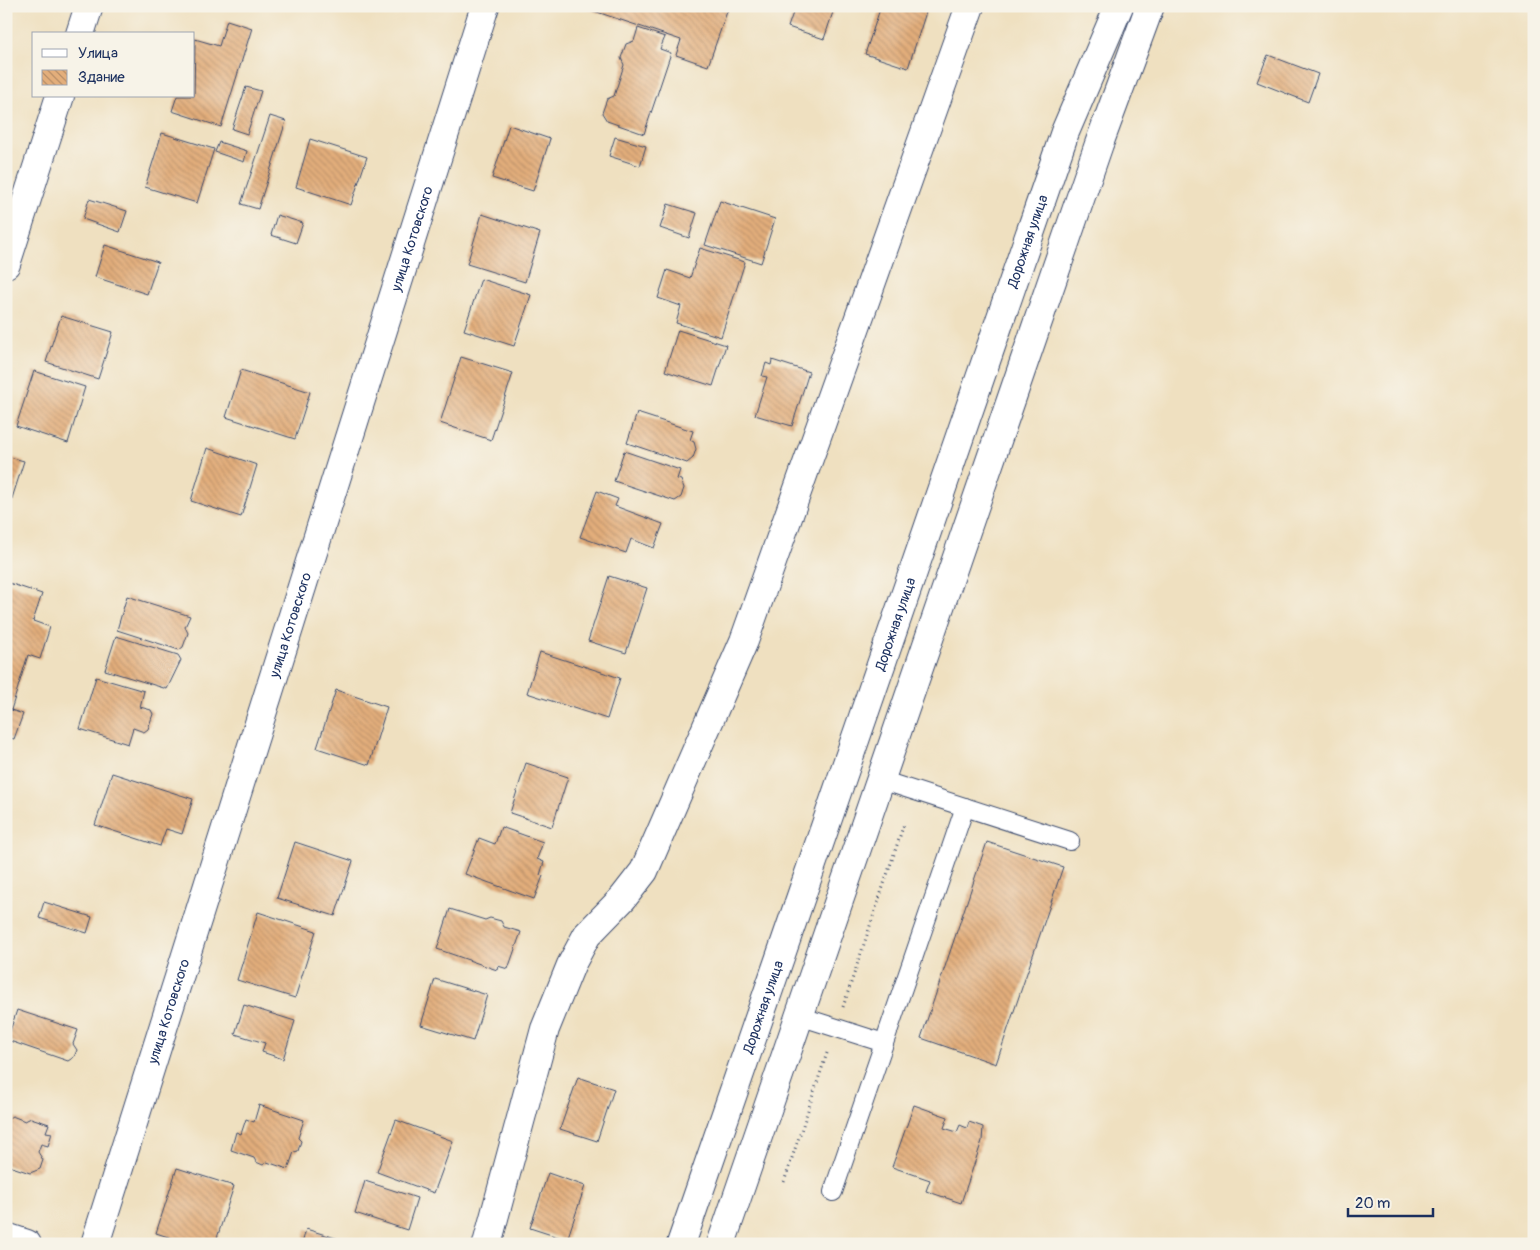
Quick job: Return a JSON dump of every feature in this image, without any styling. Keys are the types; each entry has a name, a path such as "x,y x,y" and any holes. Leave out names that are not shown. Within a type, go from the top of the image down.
{"street":[{"path":"81,32 88,6"},
{"name":"улица Котовского","path":"95,1244 485,6"},
{"path":"487,1244 545,1029 570,965 587,935 623,898 644,870 744,642 970,6"},
{"name":"Дорожная улица","path":"681,1244 1065,132 1119,6"},
{"path":"721,1244 1099,144 1150,6"},
{"path":"6,264 59,98"},
{"path":"6,1237 27,1244"}],"lane":[{"path":"881,780 1070,841"},
{"path":"834,1192 965,807"},
{"path":"800,1016 884,1043"}],"path":[{"path":"842,1008 904,824"},
{"path":"784,1182 831,1042"}],"building":[{"path":"729,6 708,66 676,55 681,40 582,7"},
{"path":"785,6 835,6 824,39 788,27 794,10"},
{"path":"881,6 928,6 908,68 865,54"},
{"path":"227,20 252,28 221,127 172,111 176,98 195,98 195,39 219,46"},
{"path":"638,28 665,37 660,49 671,53 644,134 607,121 602,113 607,99 614,96 624,65 621,58 626,44 634,41"},
{"path":"1268,55 1318,74 1308,102 1257,82"},
{"path":"246,87 261,91 247,134 232,129"},
{"path":"270,116 286,121 258,209 241,204"},
{"path":"509,125 550,139 533,191 492,178"},
{"path":"162,133 214,149 197,203 145,187"},
{"path":"615,137 646,146 640,166 609,156"},
{"path":"310,139 367,157 351,205 296,187"},
{"path":"219,142 247,151 244,162 215,152"},
{"path":"89,199 127,211 120,232 83,219"},
{"path":"720,201 775,219 761,263 705,245"},
{"path":"668,204 697,213 689,238 660,228"},
{"path":"482,214 540,233 525,282 467,264"},
{"path":"277,215 303,223 296,243 271,235"},
{"path":"105,245 158,262 147,294 95,277"},
{"path":"700,248 745,262 721,337 676,323 681,306 658,298 667,270 690,278"},
{"path":"481,279 531,295 514,346 464,330"},
{"path":"61,316 113,332 98,379 46,362"},
{"path":"678,330 726,345 713,386 665,371"},
{"path":"461,357 513,373 491,440 440,423"},
{"path":"772,360 809,372 792,426 755,415 767,377 762,376 766,363 771,365"},
{"path":"241,370 310,392 295,439 226,417"},
{"path":"34,371 85,387 68,443 16,426"},
{"path":"637,413 693,431 690,440 694,442 696,449 693,458 687,463 627,443"},
{"path":"207,448 257,465 241,517 191,501"},
{"path":"624,451 680,470 677,479 681,480 684,488 681,497 675,501 614,481"},
{"path":"6,456 24,461 7,514 6,514"},
{"path":"597,491 618,499 615,506 663,524 654,548 631,539 626,553 580,537"},
{"path":"609,576 647,588 626,653 588,641"},
{"path":"6,582 42,594 33,621 50,627 40,659 28,655 11,710 23,714 14,739 6,737"},
{"path":"127,596 190,616 185,627 188,633 183,647 179,650 117,630"},
{"path":"116,636 178,655 181,660 167,689 105,670"},
{"path":"540,652 620,678 607,719 527,693"},
{"path":"96,677 144,691 140,707 151,710 153,714 148,729 144,732 133,728 128,744 80,729"},
{"path":"336,690 387,707 369,765 317,748"},
{"path":"526,763 568,777 552,827 510,813"},
{"path":"112,773 193,799 182,834 166,829 160,846 95,825"},
{"path":"501,827 543,842 537,859 544,862 540,875 543,876 534,899 465,874 479,838 495,844"},
{"path":"295,842 353,861 335,916 277,898"},
{"path":"987,842 1063,867 996,1064 921,1038"},
{"path":"44,902 92,917 87,933 39,918"},
{"path":"450,909 485,920 490,918 501,921 504,927 521,932 508,969 498,966 497,970 437,949"},
{"path":"258,912 316,931 295,998 237,980"},
{"path":"435,979 487,995 473,1041 421,1025"},
{"path":"244,1005 295,1021 283,1059 262,1052 265,1043 235,1034"},
{"path":"17,1010 78,1030 73,1044 77,1050 74,1057 68,1061 7,1040"},
{"path":"578,1077 614,1089 597,1141 560,1129"},
{"path":"259,1105 304,1120 298,1138 301,1141 298,1151 294,1152 288,1169 267,1162 263,1165 256,1162 254,1158 231,1150 236,1132 241,1134 246,1119 254,1122"},
{"path":"914,1105 948,1117 944,1128 957,1132 960,1125 967,1128 969,1122 983,1127 982,1141 961,1203 926,1191 930,1180 892,1167"},
{"path":"12,1116 25,1121 31,1118 49,1124 46,1132 52,1133 48,1146 41,1144 38,1152 43,1160 40,1169 30,1173 6,1165 6,1120"},
{"path":"396,1120 453,1141 434,1193 377,1172"},
{"path":"177,1168 234,1186 215,1244 190,1244 156,1233"},
{"path":"548,1173 585,1186 567,1240 530,1228"},
{"path":"365,1181 417,1198 407,1230 355,1213"},
{"path":"306,1229 352,1243 352,1244 302,1244"}]}
